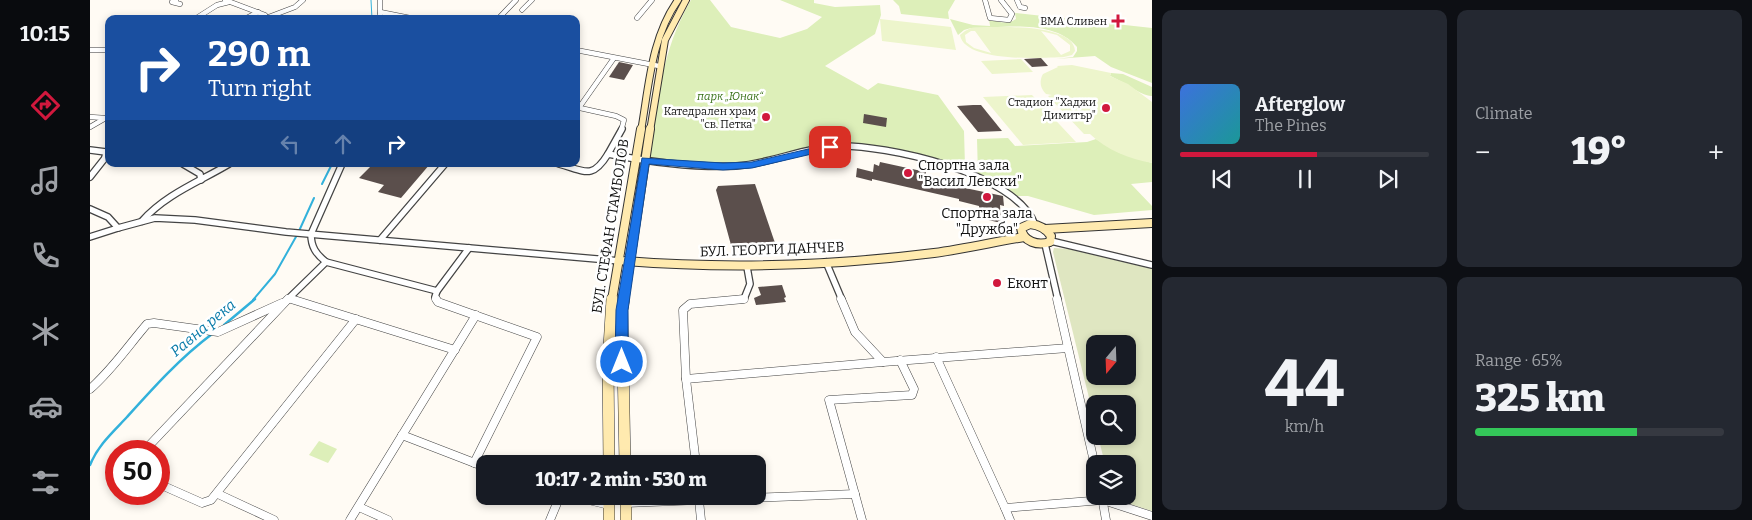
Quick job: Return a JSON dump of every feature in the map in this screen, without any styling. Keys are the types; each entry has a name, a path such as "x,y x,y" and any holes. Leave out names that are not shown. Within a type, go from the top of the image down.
{"main road":[{"name":"БУЛ. СТЕФАН СТАМБОЛОВ","path":"609,455 610,310 624,261 645,160 660,29 678,0"},
{"name":"БУЛ. СТЕФАН СТАМБОЛОВ","path":"625,455 622,310 624,261 635,159 655,66 665,40 686,0"},
{"path":"1045,230 1152,223"},
{"path":"1028,224 1045,230 1050,234 1048,242 1034,243 1024,237 1021,232 1022,226 1028,224"},
{"name":"БУЛ. ГЕОРГИ ДАНЧЕВ","path":"624,261 747,267 936,253 1024,237"},
{"path":"609,505 609,520"},
{"path":"626,505 626,520"}],"street":[{"path":"176,0 172,2 180,4"},
{"path":"274,15 295,7 304,0"},
{"path":"380,0 380,12 395,15"},
{"path":"502,15 516,0"},
{"path":"522,10 532,0"},
{"path":"637,18 652,0"},
{"path":"985,0 990,18 1002,21 1009,20 1012,14 1002,0"},
{"path":"1017,0 1020,7 1025,8"},
{"path":"200,15 217,5 229,1 231,4 262,15"},
{"path":"204,12 212,15"},
{"path":"252,15 258,12"},
{"path":"90,50 105,50"},
{"path":"580,51 655,66"},
{"path":"580,107 614,58"},
{"path":"572,167 585,170 597,170 600,168 624,125 624,120 616,116 580,110"},
{"path":"90,116 105,117"},
{"path":"90,127 105,118"},
{"path":"608,154 645,160 738,166 757,165 830,147 846,146 871,149 933,162 968,172 1024,206 1031,215 1035,225"},
{"path":"90,150 105,152"},
{"path":"90,177 105,159"},
{"path":"188,167 200,174 202,180"},
{"path":"142,221 170,196 224,167"},
{"path":"341,167 311,234 310,243 316,254 326,262 438,291"},
{"path":"380,240 442,167"},
{"path":"90,210 100,212 108,217 118,228"},
{"path":"90,237 155,218 195,220 311,234"},
{"name":"БУЛ. ГЕОРГИ ДАНЧЕВ","path":"311,234 624,261"},
{"path":"1092,455 1068,348 1048,242 1152,265"},
{"path":"402,435 474,463 537,337 438,302 436,297 438,291 469,248"},
{"path":"154,440 287,300 326,262"},
{"path":"826,262 855,332 883,362"},
{"path":"695,455 686,380 683,310 685,306 690,304 744,299 750,284 747,267"},
{"path":"90,389 110,371 118,358 147,324 154,323 218,332 287,300 455,350"},
{"path":"350,520 476,315"},
{"path":"170,489 202,503 210,502 356,319"},
{"path":"686,380 900,360 1068,348"},
{"path":"936,357 1010,520"},
{"path":"862,520 829,400 912,395 914,388 900,360"},
{"path":"218,494 274,520"},
{"path":"766,496 855,494"},
{"path":"1005,508 1086,500"},
{"path":"550,520 556,505"},
{"path":"700,505 701,520"},
{"path":"1103,505 1106,520"},
{"path":"1121,505 1152,516"},
{"path":"359,507 388,520"}],"green space":[{"name":"парк „Юнак“","path":"691,0 710,0 731,27 780,38 807,29 822,17 780,0 814,0 814,3 835,7 880,5 881,15 875,34 825,66 868,90 878,83 938,95 964,131 965,166 960,168 886,149 841,143 808,147 742,165 716,165 649,159 658,97 667,58 673,38"},
{"path":"893,0 955,0 948,12 949,19 901,14 899,6"},
{"path":"1015,13 1152,28 1152,83 1111,67 1095,56 1056,59 1073,57 1077,47 1067,38 1055,32 1028,27 998,27 971,28 964,30 958,35 950,19 973,25 990,26 989,19 1010,22 1016,19"},
{"path":"880,19 951,27 956,50 882,41"},
{"path":"971,28 1031,28 1061,35 1071,42 1075,51 1072,55 1064,57 1023,58 989,55 965,44 960,35","holes":["975,31 991,53 974,48 966,42 965,35","1041,31 1057,35 1070,45 1070,51 1061,55"]},
{"path":"1021,59 1033,72 992,74 981,61"},
{"name":"Стадион \"Хаджи Димитър\"","path":"1072,65 1111,73 1110,76 1128,84 1152,102 1152,163 1119,153 1104,145 1090,134 1084,134 1048,96 1052,95 1044,92 1041,84 1043,74 1057,66"},
{"path":"1111,73 1123,74 1152,87 1152,96 1143,94 1110,76"},
{"path":"1032,95 1076,142 1023,145 983,97"},
{"path":"1008,138 1015,146 1087,142 1096,139 1120,153 1152,163 1152,182 1131,184 1152,206 1152,210 1094,215 1028,196 1017,196 978,175 977,139"},
{"path":"1054,248 1069,249 1152,269 1152,511 1133,505 1136,505 1136,455 1103,455 1100,445 1136,445 1136,395 1088,395 1053,252"},
{"path":"319,441 337,449 328,463 309,455"}],"building":[{"path":"1041,58 1048,66 1032,67 1024,59"},
{"path":"619,62 633,65 624,80 609,77"},
{"path":"981,105 1002,131 978,132 957,106"},
{"path":"864,114 887,118 886,127 863,123"},
{"path":"880,162 926,172 926,176 932,178 932,181 1003,196 1004,206 1000,205 1001,223 980,218 979,206 959,201 959,199 856,177 857,168 873,172 874,164 879,166"},
{"path":"370,167 427,167 401,198 378,192 384,185 359,178"},
{"path":"755,184 775,243 731,245 716,190 718,186"},
{"path":"782,285 786,302 756,305 754,298 761,295 758,287"}],"waterway":[{"name":"Равна река","path":"371,0 372,15"},
{"name":"Равна река","path":"322,184 330,167"},
{"name":"Равна река","path":"299,231 314,198"},
{"name":"Равна река","path":"253,300 275,274 297,235"},
{"name":"Равна река","path":"224,325 255,299"},
{"name":"Равна река","path":"90,465 106,439 178,363 212,334"}],"place":[{"name":"ВМА Сливен","path":"1118,21"},
{"name":"Стадион \"Хаджи Димитър\"","path":"1106,108"},
{"name":"Катедрален храм \"св. Петка\"","path":"766,117"},
{"name":"Спортна зала \"Васил Левски\"","path":"908,173"},
{"name":"Спортна зала \"Дружба\"","path":"987,197"},
{"name":"Еконт","path":"997,283"}],"route":[{"path":"622,362 622,310 645,160 723,166 757,165 830,147"}]}
